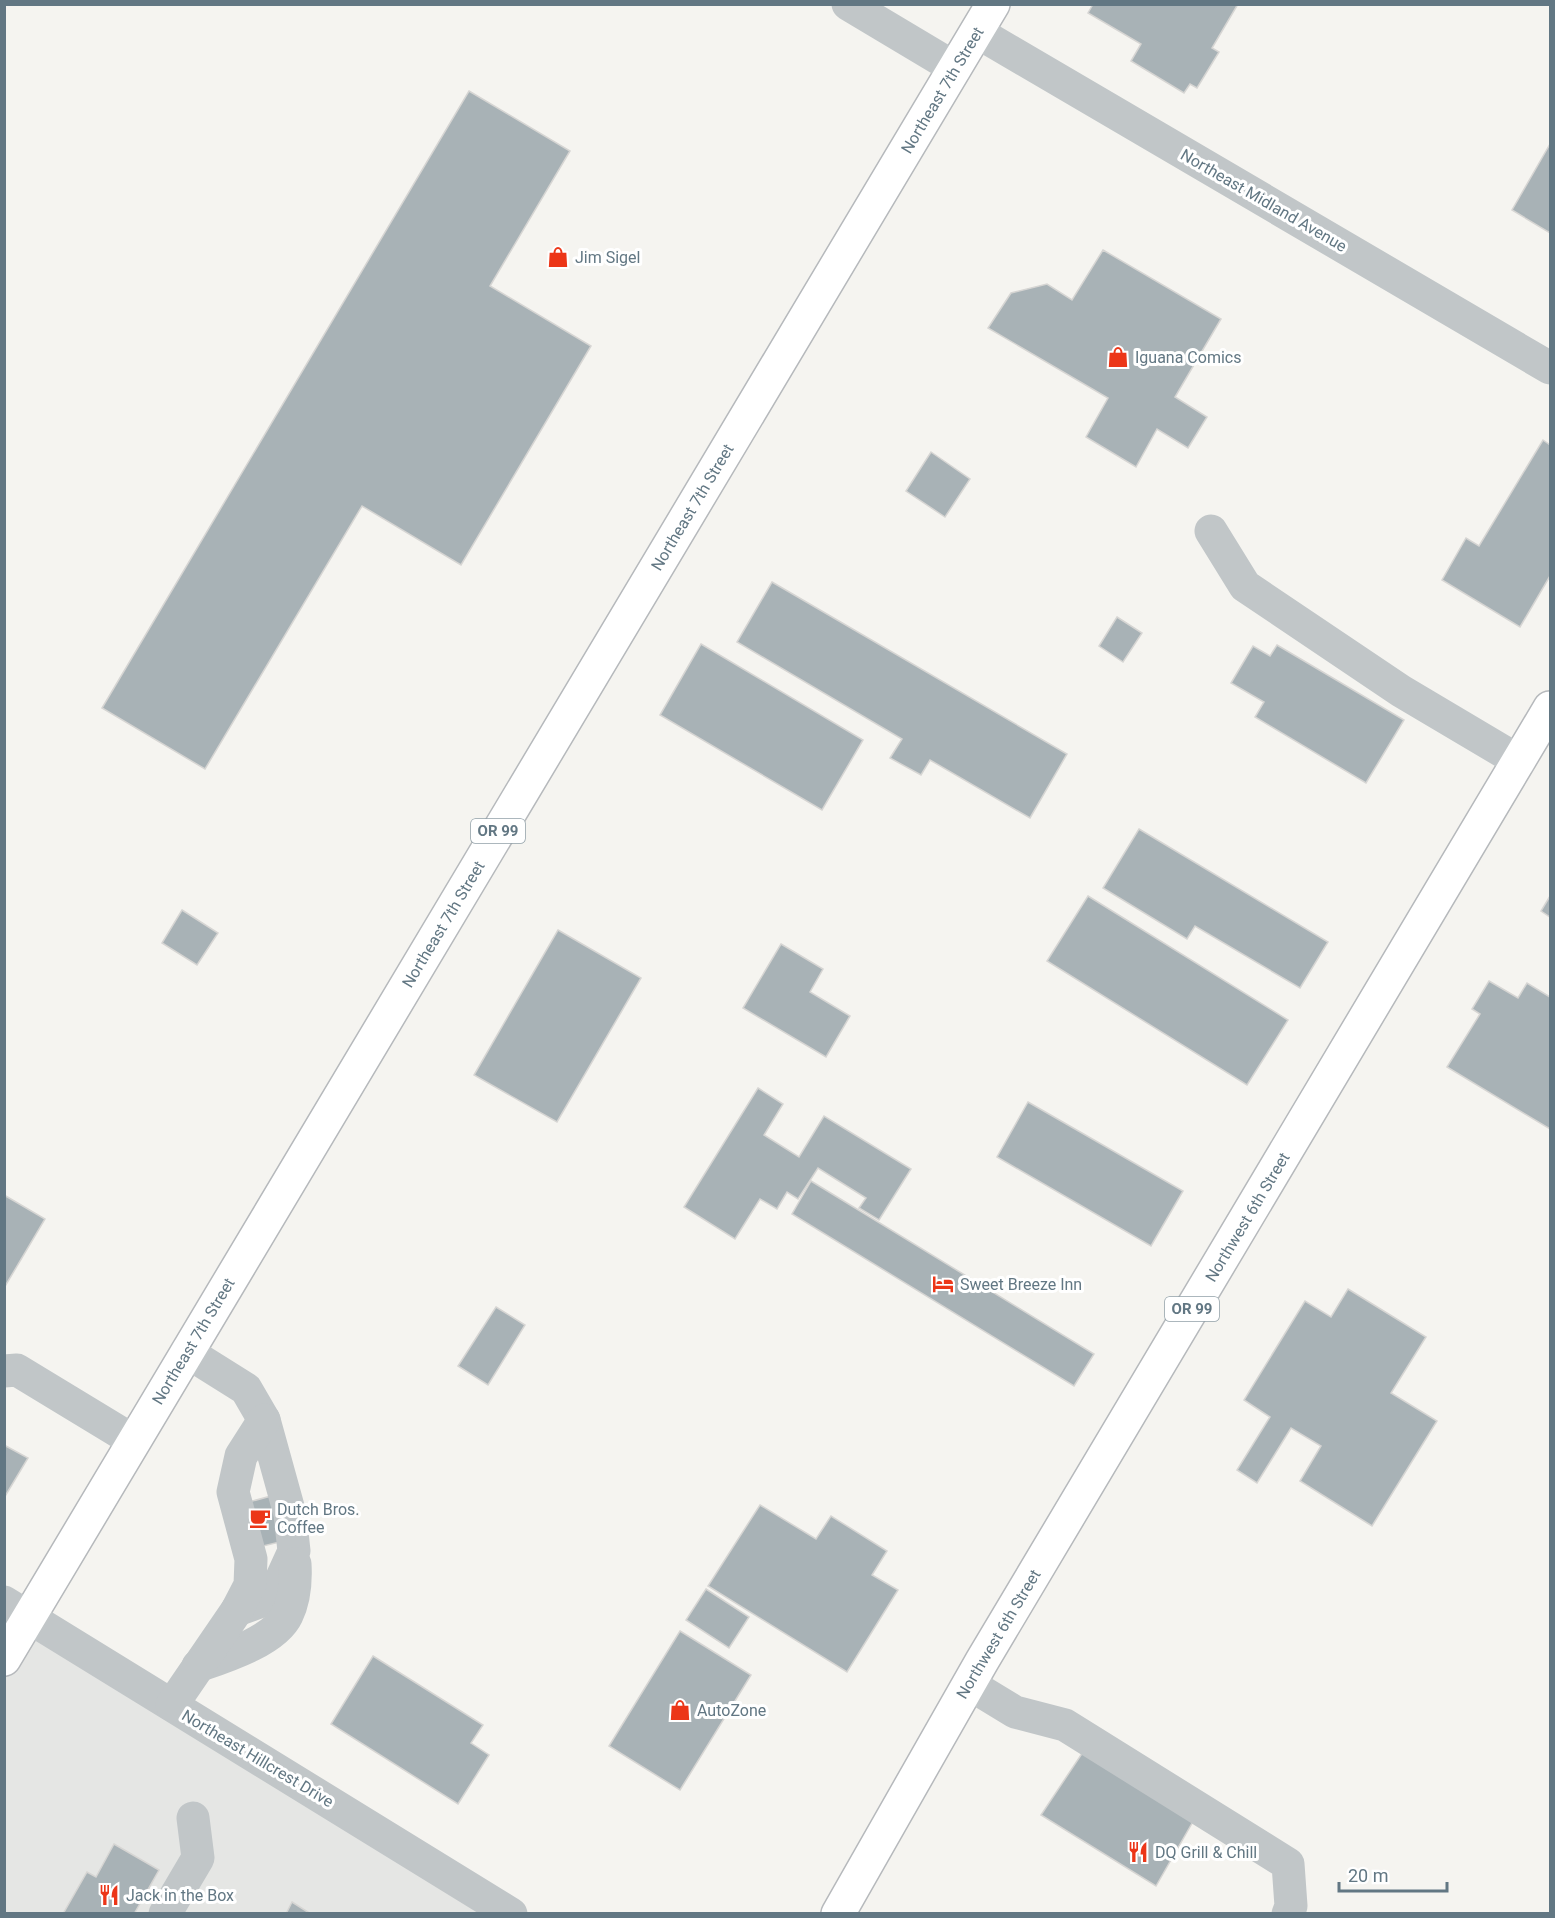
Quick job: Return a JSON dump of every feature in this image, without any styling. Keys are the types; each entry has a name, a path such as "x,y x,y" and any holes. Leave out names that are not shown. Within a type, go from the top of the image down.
{"highway":[{"name":"Northeast 7th Street","path":"4,1659 17,1610 134,1441 993,4"},
{"name":"Northwest 6th Street","path":"838,1914 969,1684 1551,708"}],"street":[{"path":"848,4 955,68"},
{"name":"Northeast Midland Avenue","path":"977,32 1551,368"},
{"path":"1211,531 1245,586 1401,691 1519,761"},
{"path":"187,1352 246,1389 264,1420 290,1514 296,1586 287,1616 274,1630 240,1652 198,1666"},
{"path":"4,1371 17,1370 134,1441"},
{"path":"172,1706 237,1610 250,1585 251,1559 233,1492 241,1456 264,1420"},
{"path":"237,1610 259,1602 278,1586 294,1551"},
{"name":"Northeast Hillcrest Drive","path":"17,1610 511,1914"},
{"path":"969,1684 1016,1712 1065,1725 1288,1864 1291,1906 1288,1914"},
{"path":"165,1914 198,1858 193,1818"}],"shaded area":[{"path":"4,1619 516,1913 5,1913"}],"building":[{"path":"1090,4 1238,4 1212,48 1219,52 1197,88 1190,84 1184,93 1131,61 1141,44 1088,13 1092,6"},
{"path":"469,91 570,151 490,286 591,346 461,565 362,506 205,769 102,708"},
{"path":"1550,144 1550,233 1512,210"},
{"name":"Iguana Comics","path":"1103,250 1221,319 1175,397 1207,417 1188,448 1157,429 1136,467 1086,437 1108,398 988,328 1011,293 1047,284 1072,300"},
{"path":"1543,440 1550,445 1550,576 1520,627 1442,580 1466,538 1479,546"},
{"path":"931,452 970,479 945,517 906,491"},
{"path":"772,582 1067,754 1030,818 930,760 921,775 890,758 902,739 737,642"},
{"path":"1117,617 1142,633 1123,662 1099,646"},
{"path":"701,644 863,740 822,810 660,715"},
{"path":"1277,645 1404,720 1366,783 1255,717 1264,702 1231,683 1253,646 1270,656"},
{"path":"1139,829 1328,942 1300,988 1195,926 1187,939 1103,888"},
{"path":"1088,896 1288,1020 1247,1085 1047,961"},
{"path":"1550,896 1550,917 1541,911"},
{"path":"182,910 218,933 197,965 162,943"},
{"path":"558,930 641,978 557,1122 474,1075"},
{"path":"781,944 823,969 810,992 850,1016 826,1057 743,1008"},
{"path":"1489,981 1518,998 1527,983 1550,997 1550,1129 1447,1067 1480,1014 1472,1009"},
{"path":"758,1088 783,1104 764,1135 799,1157 824,1116 911,1169 879,1220 859,1208 866,1198 818,1168 798,1199 787,1192 777,1209 760,1199 735,1239 684,1207"},
{"path":"1028,1102 1183,1191 1151,1246 997,1157"},
{"name":"Sweet Breeze Inn","path":"811,1181 1094,1354 1074,1386 792,1214"},
{"path":"4,1195 45,1219 4,1288"},
{"path":"1348,1289 1426,1337 1391,1393 1437,1421 1372,1526 1300,1481 1321,1446 1291,1428 1257,1483 1237,1470 1270,1417 1244,1400 1305,1301 1331,1317"},
{"path":"496,1307 525,1325 488,1385 458,1366"},
{"path":"4,1445 28,1458 4,1498"},
{"name":"Dutch Bros. Coffee","path":"282,1493 284,1541 259,1547 238,1505"},
{"path":"760,1505 816,1539 831,1516 887,1551 872,1575 898,1590 847,1672 708,1586"},
{"path":"706,1589 749,1617 729,1648 686,1620"},
{"name":"AutoZone","path":"680,1631 751,1675 680,1790 609,1746"},
{"path":"373,1656 483,1725 471,1743 489,1755 458,1804 331,1724"},
{"name":"DQ Grill & Chill","path":"1085,1749 1195,1818 1156,1886 1041,1815"},
{"name":"Jack in the Box","path":"114,1844 159,1870 134,1914 63,1914 87,1872 96,1877"},
{"path":"292,1902 311,1914 286,1914"}],"place":[{"name":"Jim Sigel","path":"558,257"},
{"name":"Iguana Comics","path":"1118,357"},
{"name":"Sweet Breeze Inn","path":"943,1284"},
{"name":"Dutch Bros. Coffee","path":"260,1518"},
{"name":"AutoZone","path":"680,1710"},
{"name":"DQ Grill & Chill","path":"1138,1852"},
{"name":"Jack in the Box","path":"109,1895"}]}
